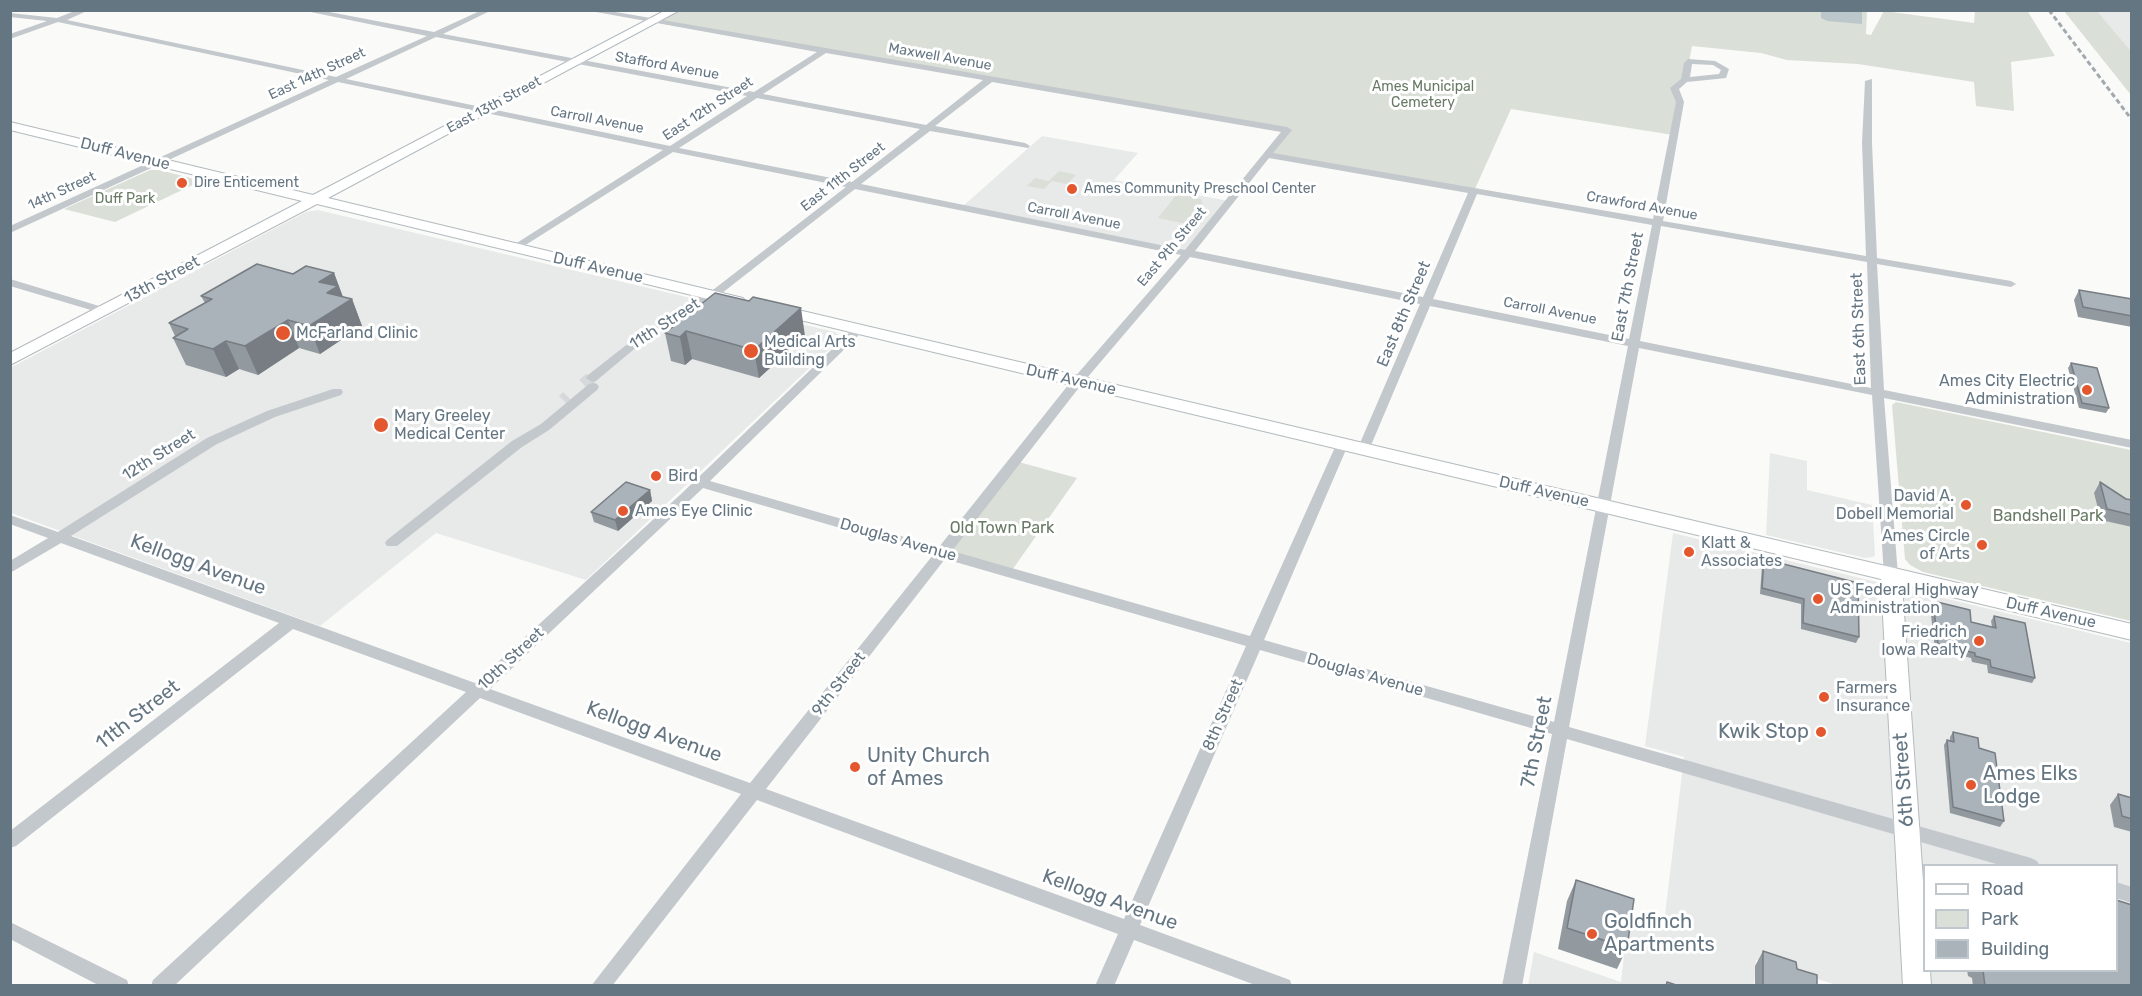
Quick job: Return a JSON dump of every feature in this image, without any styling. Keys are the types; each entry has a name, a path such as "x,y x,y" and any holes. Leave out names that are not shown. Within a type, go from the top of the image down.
{"main road":[{"name":"East 13th Street","path":"313,200 675,10"},
{"name":"Duff Avenue","path":"10,126 2132,632"},
{"name":"13th Street","path":"10,360 313,200"},
{"name":"6th Street","path":"1891,575 1917,986"}],"street":[{"path":"10,37 86,10"},
{"name":"Stafford Avenue","path":"304,10 575,63 1025,146"},
{"name":"East 14th Street","path":"157,162 489,10"},
{"name":"Maxwell Avenue","path":"588,10 1287,130"},
{"name":"Carroll Avenue","path":"10,15 58,20 484,111 2132,444"},
{"name":"East 12th Street","path":"516,248 824,51"},
{"name":"East 11th Street","path":"713,295 990,80"},
{"name":"East 7th Street","path":"1603,506 1680,102 1674,88 1685,80"},
{"name":"East 6th Street","path":"1869,81 1867,141 1872,260 1878,393 1891,575"},
{"name":"East 9th Street","path":"1077,382 1188,252 1287,130"},
{"name":"Crawford Avenue","path":"1267,154 2011,284"},
{"name":"14th Street","path":"10,230 157,162"},
{"name":"East 8th Street","path":"1363,450 1474,190"},
{"path":"10,282 105,311"},
{"name":"11th Street","path":"392,543 517,444 566,399 686,323 706,306 713,295"},
{"name":"10th Street","path":"160,986 700,483 858,330"},
{"name":"9th Street","path":"600,986 1077,382"},
{"name":"11th Street","path":"517,444 545,427 593,383"},
{"name":"12th Street","path":"10,568 212,441 270,414 337,392"},
{"name":"8th Street","path":"1104,986 1342,445"},
{"name":"Douglas Avenue","path":"700,483 2024,864"},
{"name":"7th Street","path":"1512,986 1603,506"},
{"name":"Kellogg Avenue","path":"10,519 1283,986"},
{"name":"11th Street","path":"10,841 291,622"},
{"path":"10,930 120,986"}],"shaded area":[{"path":"1821,10 1862,11 1862,24 1827,21 1821,18"},
{"path":"2097,11 2131,11 2131,51"},
{"name":"Ames Community Preschool Center","path":"1042,136 1138,153 1114,180 1229,201 1190,253 962,207"},
{"name":"Mary Greeley Medical Center","path":"318,210 835,332 841,338 586,580 436,533 320,626 11,513 10,368 306,212"},
{"path":"1770,453 1807,461 1807,490 1872,505 1875,555 1865,558 1766,535"},
{"path":"1673,533 2131,643 2131,985 1837,985 1756,960 1754,985 1528,986 1534,952 1621,982 1629,913 1664,923 1684,757 1645,746"}],"green space":[{"name":"Ames Municipal Cemetery","path":"675,10 1867,10 1866,34 1871,35 1884,11 1974,23 1975,11 2027,10 2055,56 2011,62 2014,111 1976,106 1974,82 1858,64 1787,60 1761,53 1692,46 1687,73 1679,83 1673,135 1511,109 1474,191 1267,155 1286,130 652,22"},
{"path":"2064,11 2097,11 2131,51 2131,95"},
{"name":"Duff Park","path":"150,170 160,170 201,181 115,222 64,209"},
{"path":"1059,171 1076,175 1067,184 1052,181 1044,189 1027,186 1035,178 1049,181"},
{"path":"1177,194 1201,199 1204,208 1192,225 1158,218"},
{"name":"Bandshell Park","path":"1896,402 2131,450 2131,621 1923,572 1910,565 1905,559 1892,405"},
{"name":"Old Town Park","path":"1015,461 1077,478 1010,573 942,553"}],"building":[{"path":"257,264 293,274 306,266 334,273 319,282 338,286 327,293 352,299 309,326 288,320 245,346 226,341 213,349 173,338 188,329 169,323 212,299 201,296"},
{"path":"2079,290 2132,299 2132,316 2083,307"},
{"path":"715,293 749,301 753,297 801,308 754,350 686,331 680,337 665,333"},
{"name":"Ames City Electric Administration","path":"2071,363 2097,368 2109,408 2082,403"},
{"path":"626,482 650,490 615,520 591,512"},
{"path":"2100,482 2126,499 2132,500 2132,515 2107,509"},
{"name":"US Federal Highway Administration","path":"1764,559 1858,583 1859,637 1803,623 1804,599 1762,588"},
{"name":"Friedrich Iowa Realty","path":"1933,601 1970,610 1971,622 1996,628 1994,616 2025,623 2035,678 1991,667 1990,660 1975,656 1975,653 1938,644"},
{"name":"Ames Elks Lodge","path":"1953,732 1978,738 1979,748 1995,753 2004,821 1953,807 1947,740 1954,742"},
{"path":"2118,794 2132,798 2132,819 2122,816"},
{"path":"1576,880 1634,899 1627,948 1567,928"},
{"path":"2118,901 2132,905 2132,986 1985,986 1983,972 2118,972"},
{"path":"1763,951 1796,962 1797,969 1817,975 1817,986 1763,986"},
{"path":"1667,982 1679,986 1666,986"}],"tunnel":[{"path":"584,385 591,379"},
{"path":"564,401 568,397"}],"railway":[{"path":"2049,10 2132,120"}],"place":[{"name":"Dire Enticement","path":"182,183"},
{"name":"Ames Community Preschool Center","path":"1072,189"},
{"name":"McFarland Clinic","path":"283,333"},
{"name":"Medical Arts Building","path":"751,351"},
{"name":"Ames City Electric Administration","path":"2087,390"},
{"name":"Mary Greeley Medical Center","path":"381,425"},
{"name":"Bird","path":"656,476"},
{"name":"David A. Dobell Memorial","path":"1966,505"},
{"name":"Ames Eye Clinic","path":"623,511"},
{"name":"Ames Circle of Arts","path":"1982,545"},
{"name":"Klatt & Associates","path":"1689,552"},
{"name":"US Federal Highway Administration","path":"1818,599"},
{"name":"Friedrich Iowa Realty","path":"1979,641"},
{"name":"Farmers Insurance","path":"1824,697"},
{"name":"Kwik Stop","path":"1821,732"},
{"name":"Unity Church of Ames","path":"855,767"},
{"name":"Ames Elks Lodge","path":"1971,785"},
{"name":"Goldfinch Apartments","path":"1592,934"}]}
